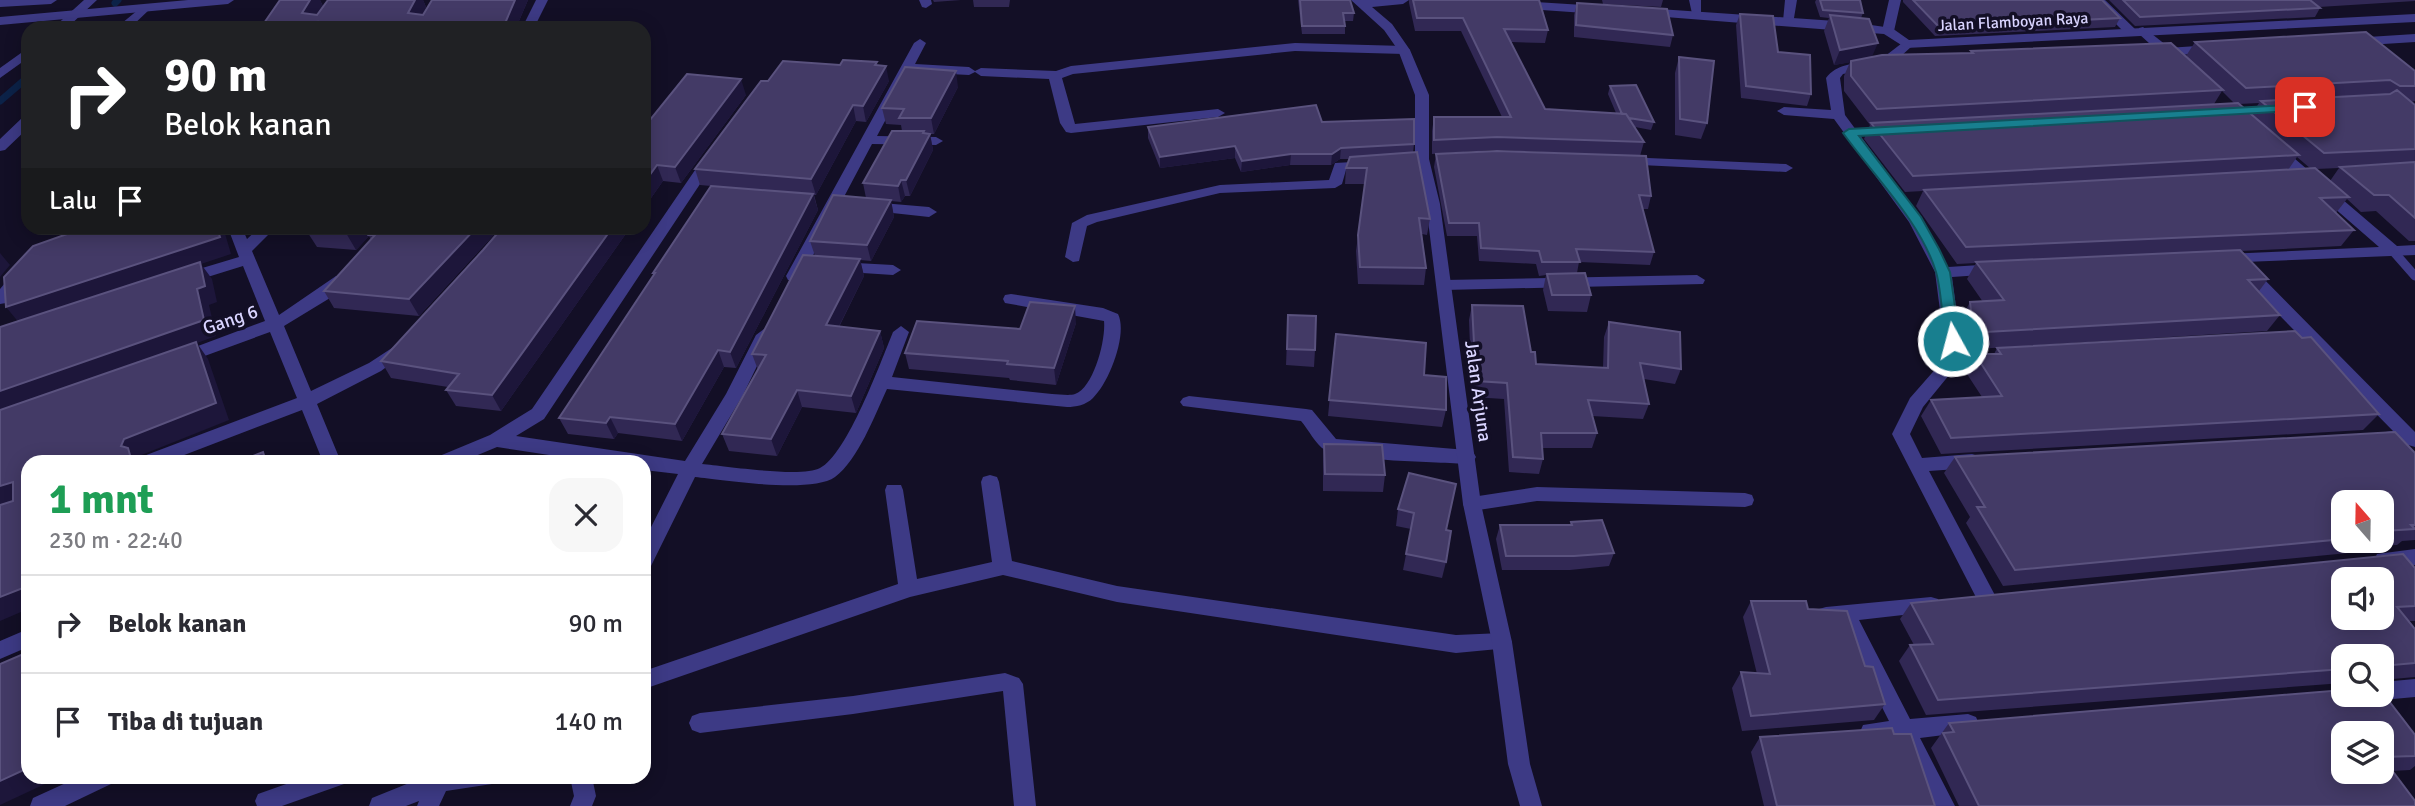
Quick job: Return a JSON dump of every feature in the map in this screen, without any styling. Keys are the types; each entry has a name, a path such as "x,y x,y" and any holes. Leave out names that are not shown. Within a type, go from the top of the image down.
{"street":[{"path":"0,4 51,0"},
{"path":"70,21 80,15 91,0"},
{"path":"0,21 127,11 172,3 228,0"},
{"path":"532,21 542,0"},
{"path":"1369,4 1403,0"},
{"path":"1695,0 1697,15"},
{"path":"1789,21 1791,0"},
{"path":"1888,31 1895,0"},
{"path":"2098,0 2186,69"},
{"name":"Jalan Arjuna","path":"1369,4 1404,50 1422,95 1423,160 1433,204 1472,503 1502,642 1519,764 1531,806"},
{"path":"1498,4 1789,21 1888,31 1906,44 1885,63"},
{"path":"130,21 144,9"},
{"name":"Jalan Flamboyan Raya","path":"1906,44 2415,18"},
{"path":"2332,43 2415,38"},
{"path":"788,288 813,265 824,203 867,140 920,43"},
{"path":"908,68 1056,75 1071,70 1295,47 1404,50"},
{"path":"2140,53 2222,49"},
{"path":"0,74 21,58"},
{"path":"1816,616 1994,598 1915,465 1901,434 1907,416 1923,392 1961,358 1943,272 1908,200 1856,133 1838,115 1833,78 1836,75 1854,67 1912,62"},
{"path":"1056,75 1066,123 1071,129 1217,113"},
{"path":"1784,111 1838,115"},
{"path":"0,147 21,127"},
{"path":"2261,136 2393,251"},
{"path":"460,455 496,440 538,414 685,192 724,139"},
{"path":"867,140 936,141"},
{"path":"1606,160 1786,168"},
{"path":"1073,257 1080,223 1092,218 1220,189 1335,184 1340,166 1388,164"},
{"path":"2282,180 2336,176"},
{"path":"685,192 712,194"},
{"path":"824,203 929,212"},
{"path":"238,235 329,455"},
{"path":"170,284 247,255 262,235"},
{"path":"2206,260 2415,250"},
{"path":"2233,258 2412,440"},
{"path":"0,299 33,261"},
{"path":"813,265 893,270"},
{"path":"1943,272 2012,269"},
{"name":"Gang 6","path":"158,367 276,326 326,294 351,270"},
{"path":"1444,285 1697,280"},
{"path":"882,382 1052,400 1080,399 1091,391 1115,328 1112,318 1103,313 1011,299"},
{"path":"651,546 689,470 734,395 770,324"},
{"path":"651,464 689,470 806,479 827,474 841,460 882,382 901,332"},
{"path":"2284,339 2311,337"},
{"path":"165,455 307,401 390,359 410,340"},
{"path":"1189,402 1306,415 1330,445 1350,449 1468,457"},
{"path":"496,440 596,455"},
{"path":"2354,440 2412,440"},
{"path":"1915,465 1984,461"},
{"path":"990,482 1003,567"},
{"path":"894,490 909,589"},
{"path":"1472,503 1537,494 1745,500"},
{"path":"2360,562 2415,557"},
{"path":"651,678 909,589 1003,567 1117,594 1456,644 1502,642"},
{"path":"1845,614 1944,806"},
{"path":"0,650 21,641"},
{"path":"700,723 853,705 1005,682 1012,684 1015,699 1025,806"},
{"path":"2394,690 2415,688"},
{"path":"1851,733 1987,722"},
{"path":"41,806 88,784"},
{"path":"266,801 316,784"},
{"path":"380,806 430,784"},
{"path":"428,806 437,784"},
{"path":"581,806 585,796 582,784"}],"lane":[{"path":"2393,251 2415,276"}],"building":[{"path":"280,0 310,0 302,13 317,15 328,0 415,0 408,13 423,15 432,0 515,0 506,21 265,21"},
{"path":"1300,0 1350,0 1354,13 1343,13 1345,26 1302,26"},
{"path":"1413,0 1539,0 1548,30 1504,29 1545,109 1626,114 1644,142 1497,137 1434,140 1434,117 1511,117 1463,18 1417,18"},
{"path":"1820,0 1860,0 1863,13 1823,10"},
{"path":"1913,0 2102,0 2120,18 1939,27"},
{"path":"2123,0 2310,0 2320,8 2140,17"},
{"path":"1577,3 1667,9 1673,35 1576,25"},
{"path":"1740,14 1773,16 1778,52 1810,55 1811,94 1746,86"},
{"path":"1830,15 1869,19 1878,43 1840,50"},
{"path":"2366,32 2415,71 2415,86 2400,86 2390,80 2246,88 2195,42"},
{"path":"2171,43 2223,90 1877,109 1851,76 1851,61 1882,55"},
{"path":"1679,57 1714,61 1707,123 1680,119"},
{"path":"843,60 877,62 875,65 886,66 863,106 853,105 811,179 695,169 761,81 768,81 783,61 840,65"},
{"path":"905,67 956,71 931,118 899,118 904,109 882,108"},
{"path":"687,74 741,79 675,167 657,165 651,173 651,119"},
{"path":"1636,85 1654,122 1629,118 1622,114 1610,86"},
{"path":"2397,90 2415,105 2415,149 2324,153 2261,101 2390,94"},
{"path":"2238,103 2299,155 1913,176 1871,123"},
{"path":"1316,105 1322,122 1414,119 1414,144 1341,148 1332,154 1291,154 1242,161 1235,146 1160,157 1148,127"},
{"path":"892,131 924,131 923,133 930,134 906,180 901,180 898,186 863,183"},
{"path":"1497,151 1646,156 1651,196 1639,195 1654,252 1576,249 1580,262 1542,262 1539,251 1481,248 1479,223 1449,223 1436,154"},
{"path":"1417,152 1430,219 1419,218 1426,268 1360,267 1358,235 1367,168 1346,168 1350,157"},
{"path":"2415,162 2415,218 2389,195 2374,195 2340,167"},
{"path":"2315,168 2349,197 2320,198 2354,230 1966,247 1924,190"},
{"path":"711,186 813,194 730,352 718,350 675,424 610,417 606,423 559,418 653,273"},
{"path":"833,195 891,200 867,245 810,241"},
{"path":"64,235 220,237 6,307 4,277 33,246"},
{"path":"375,235 469,235 409,299 324,291"},
{"path":"496,235 607,235 492,395 446,390 459,374 381,361"},
{"path":"2240,250 2268,279 2248,280 2280,315 1986,332 1971,311 1970,302 2004,300 1976,262"},
{"path":"803,255 860,259 826,325 880,331 851,396 797,390 771,439 722,434 766,355 752,354"},
{"path":"200,262 205,286 197,289 204,320 0,391 0,327"},
{"path":"1585,273 1591,295 1552,295 1547,274"},
{"path":"1030,302 1075,306 1054,368 1007,364 1008,361 905,353 917,321 1020,329"},
{"path":"1472,305 1523,306 1531,352 1535,352 1536,364 1608,368 1609,322 1680,332 1681,369 1640,363 1649,404 1588,400 1597,433 1541,433 1543,459 1513,457 1507,383 1476,381"},
{"path":"1288,315 1316,316 1315,350 1287,349"},
{"path":"2295,331 2302,338 2311,337 2379,414 1951,438 1931,400 2002,396 1975,354 2001,354 1997,348"},
{"path":"1336,334 1426,343 1424,375 1446,377 1446,410 1329,400"},
{"path":"196,342 216,403 124,439 121,446 128,448 130,455 21,455 21,589 0,597 0,505 13,501 13,482 0,486 0,410"},
{"path":"2395,432 2415,453 2415,525 2411,525 2415,529 2394,530 2394,490 2331,490 2331,540 2015,570 1977,507 1985,507 1955,457"},
{"path":"1324,444 1382,445 1385,475 1325,474"},
{"path":"1409,473 1456,484 1446,530 1451,531 1446,562 1406,554 1414,513 1398,509"},
{"path":"1602,520 1614,553 1506,556 1500,525 1572,525 1571,522"},
{"path":"2403,554 2415,568 2415,606 2397,607 2415,629 2415,663 2394,665 2394,644 2331,644 2331,670 1938,700 1910,645 1933,644 1911,603"},
{"path":"1751,601 1806,601 1808,609 1847,611 1865,666 1873,667 1885,704 1751,716 1741,672 1770,674"},
{"path":"21,655 21,771 0,781 0,664"},
{"path":"2331,691 2331,707 2394,707 2415,735 2415,756 2394,757 2394,721 2331,721 2331,784 2394,784 2394,773 2415,801 2415,806 1979,806 1943,733 1954,732 1949,723"},
{"path":"1892,728 1894,734 1911,734 1935,806 1777,806 1760,737"}],"waterway":[{"path":"115,3 118,0"},
{"path":"0,101 21,83"}],"route":[{"path":"1953,341 1943,272 1932,249 1916,220 1849,133 2305,107"}]}
